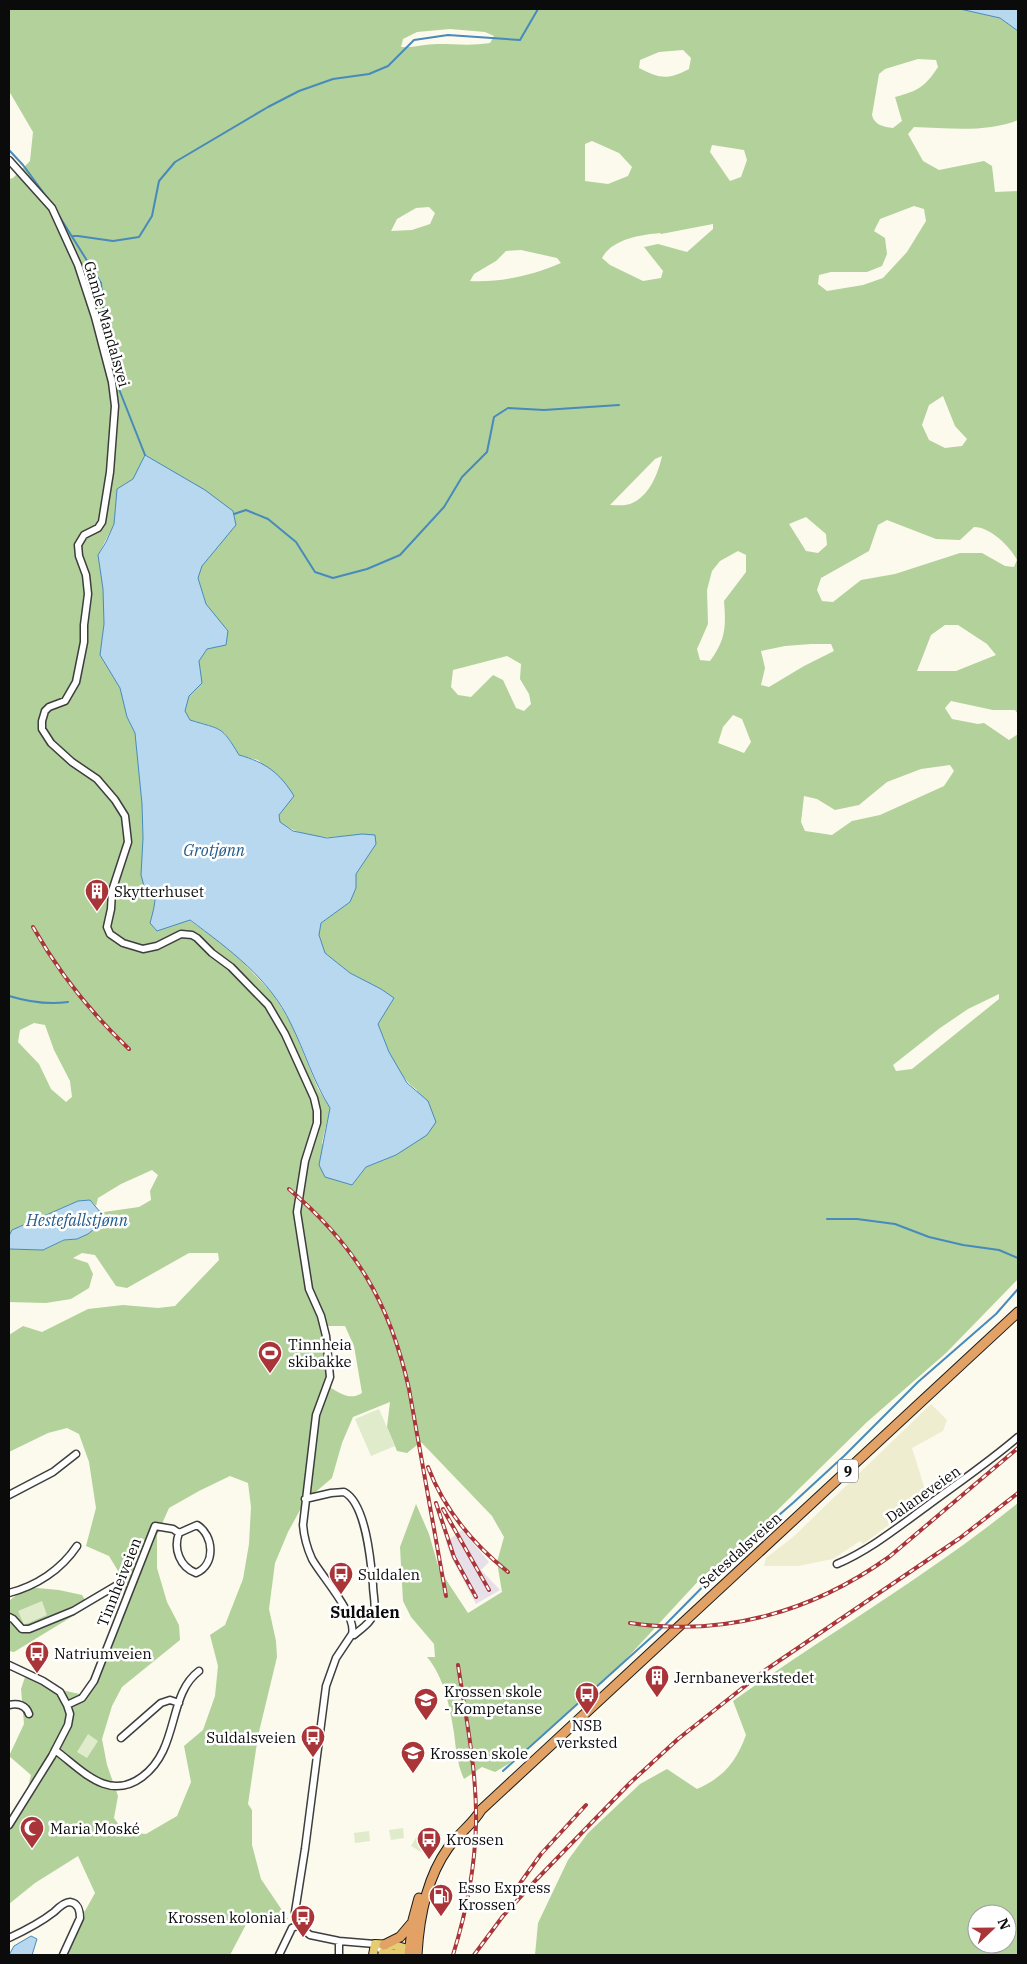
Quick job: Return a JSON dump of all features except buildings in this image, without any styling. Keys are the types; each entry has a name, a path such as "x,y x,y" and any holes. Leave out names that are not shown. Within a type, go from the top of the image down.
{"highway":[{"name":"Setesdalsveien","path":"412,1953 413,1920 421,1892 442,1850 459,1828 481,1810 1018,1312"},
{"name":"Setesdalsveien","path":"412,1953 424,1902 438,1865 455,1838 481,1810"},
{"name":"9","path":"381,1949 403,1935 413,1920"}],"main road":[{"path":"373,1955 381,1949 412,1953"}],"street":[{"name":"Gamle Mandalsvei","path":"9,160 46,200 70,246 96,317 115,400 115,427 104,517 100,526 84,535 78,545 79,556 86,575 88,594 84,642 77,677 66,701 49,707 45,711 42,729 51,743 72,762 97,780 116,800 125,816 128,842 112,891 107,927 110,934 123,943 143,949 157,946 181,934 192,935 201,941 260,995 272,1011 312,1093 317,1111 316,1127 305,1161 297,1212 309,1289 323,1322 330,1369 328,1386 320,1401 316,1416 303,1525 306,1543 312,1558 346,1608 353,1628 352,1634"},
{"name":"Dalaneveien","path":"837,1564 855,1556 874,1544 972,1474 1018,1437"},
{"path":"9,1495 53,1472 76,1454"},
{"path":"305,1499 344,1492 352,1499 362,1522 369,1549 375,1609 374,1614 366,1625 354,1635 352,1634 336,1658 326,1686 305,1849 295,1907 299,1925 306,1932 314,1936 366,1943 381,1949"},
{"path":"196,1525 204,1531 209,1542 210,1557 209,1564 201,1571 196,1573 191,1571 182,1562 177,1549 179,1533 196,1525"},
{"name":"Tinnheiveien","path":"67,1704 82,1698 94,1681 155,1526 173,1529 179,1533"},
{"path":"9,1593 41,1581 70,1556 77,1546"},
{"path":"9,1616 22,1629 30,1629 73,1611 117,1585"},
{"path":"9,1665 56,1690 67,1704 70,1714 68,1725 56,1750 9,1825"},
{"path":"56,1750 103,1784 116,1787 130,1784 146,1774 163,1754 187,1683 199,1671"},
{"path":"121,1738 161,1703 170,1700 179,1703"},
{"path":"9,1705 18,1704 29,1714"},
{"path":"9,1938 36,1924 63,1905 72,1902 80,1912 80,1918 63,1955"},
{"path":"279,1955 292,1928 299,1925"},
{"path":"339,1955 341,1941"}],"shaded area":[{"path":"931,1404 947,1420 943,1431 912,1448 927,1496 898,1518 894,1515 897,1519 863,1544 860,1541 833,1559 798,1566 764,1566 766,1558 793,1537"},
{"path":"462,1530 489,1562 481,1570 500,1590 476,1604 451,1557 446,1542"}],"green space":[{"path":"9,9 960,9 1000,18 1018,31 1018,120 993,127 980,128 914,127 908,134 923,161 939,170 984,161 992,166 995,192 1018,191 1018,714 1015,710 993,710 951,701 945,708 952,719 978,724 984,723 1009,740 1018,734 1018,1279 946,1353 867,1422 742,1545 702,1577 617,1669 541,1738 515,1760 495,1772 482,1767 464,1779 458,1762 448,1703 442,1683 427,1657 435,1657 434,1644 411,1617 403,1601 400,1547 416,1504 429,1534 439,1569 468,1613 502,1592 497,1562 504,1537 492,1516 421,1442 407,1453 397,1451 387,1427 390,1402 353,1417 342,1443 332,1478 305,1501 288,1532 275,1563 269,1609 276,1641 277,1657 258,1736 248,1804 252,1810 252,1845 261,1879 288,1919 279,1922 251,1915 230,1955 63,1955 70,1941 75,1919 85,1911 95,1893 78,1856 35,1883 9,1904 9,1825 27,1792 31,1775 9,1756 24,1724 21,1689 25,1677 57,1689 84,1695 96,1682 111,1650 122,1616 124,1581 109,1556 86,1546 96,1508 89,1462 79,1434 67,1428 48,1433 9,1452 9,1335 23,1326 42,1332 88,1309 123,1305 158,1308 175,1306 219,1260 218,1253 189,1253 127,1288 116,1286 95,1255 82,1253 73,1258 88,1263 93,1274 89,1288 71,1299 46,1303 9,1302 9,1249 43,1250 65,1240 77,1239 101,1213 99,1210 104,1212 139,1207 151,1200 150,1191 158,1175 152,1170 121,1184 98,1198 96,1206 90,1200 78,1201 12,1230 9,1236 9,179 13,178 30,161 33,132 9,91","holes":["450,29 485,32 494,36 490,43 483,44 437,44 401,47 403,39 417,32","683,50 691,58 689,69 675,75 664,77 639,68 640,60 659,52","918,59 936,60 938,67 925,84 910,93 895,97 902,121 893,128 886,127 877,123 872,115 879,74 885,69","592,141 619,153 632,167 628,176 608,184 585,181 585,144","712,145 744,150 747,160 741,177 730,181 710,152","914,206 924,209 926,221 907,252 883,278 863,285 827,291 818,284 819,275 831,272 867,272 882,266 887,254 885,238 874,231 880,219","429,207 435,213 430,224 412,230 391,231 397,219 416,208","713,224 713,229 687,252 658,244 644,247 663,271 661,278 643,281 610,265 602,258 612,246 619,242 644,235 661,234","521,250 557,258 561,263 517,277 493,281 470,281 474,274 496,261 506,251","943,396 955,426 967,439 962,446 945,448 929,440 922,425 929,405","662,456 652,484 637,501 623,505 610,505 655,459","133,479 235,525 202,566 198,578 206,604 228,631 207,649 199,661 201,683 189,696 185,711 190,720 220,730 229,739 239,755 258,760 294,796 279,815 280,822 300,832 320,837 362,834 376,844 356,874 356,888 350,902 321,923 319,935 325,953 350,973 394,998 378,1024 398,1069 403,1077 417,1090 396,1155 366,1167 352,1185 322,1143 330,1108 318,1089 291,1023 272,993 232,951 189,920 157,931 150,923 156,902 143,838 142,804 135,733 127,717 120,688 100,655 104,624 103,589 98,555 114,524 117,489","806,517 826,534 827,545 818,553 806,551 789,524","887,520 936,539 960,540 974,527 980,528 999,538 1010,549 1017,560 1014,567 1005,566 982,553 960,553 895,574 861,580 833,602 822,601 817,590 821,578 869,551 878,525","738,551 746,555 746,572 724,601 724,632 719,646 710,661 700,660 697,649 708,624 707,590 712,571 720,561","945,625 958,625 987,644 996,655 956,671 917,671 931,635","831,644 834,651 769,687 761,685 765,668 761,651 785,646","507,656 521,664 520,679 529,694 531,704 524,711 516,708 503,680 493,675 471,697 458,695 451,687 453,670","733,715 742,719 751,742 744,753 718,743 723,727","950,765 954,771 944,786 880,815 852,821 832,835 805,831 801,822 804,796 817,799 835,810 859,805 887,782 921,769","999,994 999,999 912,1069 896,1071 893,1065 940,1028 968,1009","34,1023 45,1025 54,1050 70,1081 72,1097 66,1102 51,1089 39,1064 18,1042 20,1030","327,1326 345,1326 354,1346 362,1393 353,1396 341,1394 329,1387","230,1476 248,1483 251,1507 249,1544 243,1579 225,1625 210,1635 218,1666 215,1696 203,1730 184,1746 191,1782 177,1816 146,1834 124,1832 114,1818 118,1796 107,1765 102,1739 112,1706 122,1687 180,1640 179,1625 167,1602 157,1568 157,1535 169,1508"]},
{"path":"379,1409 395,1446 371,1456 355,1419"},
{"path":"1018,1503 1018,1955 535,1955 538,1923 568,1860 588,1833 640,1784 667,1769 697,1789 722,1774 738,1753 746,1735 733,1701 949,1555"},
{"path":"26,1587 59,1590 82,1595 87,1603 86,1608 14,1652 9,1651 9,1601"},
{"path":"42,1601 47,1615 24,1625 18,1611"},
{"path":"88,1734 98,1741 87,1758 77,1752"},
{"path":"403,1828 404,1838 391,1840 389,1830"},
{"path":"369,1831 370,1841 355,1843 354,1833"},
{"path":"420,1831 430,1837 421,1852 411,1846"}],"water":[{"path":"960,9 1018,9 1018,31 1000,18"},
{"name":"Grotjønn","path":"145,455 205,490 233,511 236,525 202,566 198,578 206,604 228,631 226,645 207,649 199,661 202,683 189,696 185,711 190,720 220,730 228,738 239,755 264,765 283,781 294,796 279,815 280,822 293,831 327,838 362,834 375,835 376,844 356,874 356,888 350,902 321,923 319,935 325,953 350,973 394,998 378,1024 389,1052 407,1083 428,1101 436,1122 427,1135 396,1155 366,1167 352,1185 325,1177 319,1165 330,1108 291,1024 272,993 234,954 190,920 157,931 150,923 155,903 155,890 144,886 141,875 142,804 135,733 127,717 120,688 100,655 104,624 103,589 98,555 114,524 117,489 133,479"},
{"name":"Hestefallstjønn","path":"90,1200 101,1213 101,1223 88,1234 77,1239 64,1240 43,1250 9,1249 9,1236 12,1230 78,1201"},
{"path":"31,1936 37,1939 32,1955 9,1955 14,1946"}],"waterway":[{"path":"73,236 113,241 139,237 152,216 159,181 175,162 268,107 299,91 333,79 369,74 388,66 414,40 448,35 520,40 538,9"},
{"path":"9,150 23,165 51,203"},
{"path":"56,211 101,283 107,350"},
{"path":"113,374 145,455"},
{"path":"234,514 246,510 268,519 296,542 315,572 333,578 367,569 400,555 444,507 462,477 487,452 494,417 508,408 544,410 619,405"},
{"path":"9,996 38,1002 68,1002"},
{"path":"827,1219 857,1219 895,1224 929,1237 963,1245 999,1250 1018,1258"},
{"path":"503,1771 665,1625 740,1549 844,1456 918,1382 996,1314 1018,1289"}],"railway":[{"path":"33,927 76,992 129,1049"},
{"path":"289,1189 313,1210 351,1255 367,1278 392,1329 409,1389 446,1596"},
{"path":"630,1623 665,1626 733,1623 766,1616 798,1606 860,1576 889,1557 1018,1448"},
{"path":"428,1467 442,1497 461,1525 483,1550 508,1572"},
{"path":"474,1955 503,1916 536,1880 630,1783 678,1739 764,1671 960,1538 1018,1493"},
{"path":"436,1503 454,1557 476,1597"},
{"path":"443,1509 489,1590"},
{"path":"453,1955 469,1891 474,1858 476,1824 473,1764 458,1665"},
{"path":"516,1889 541,1854 586,1805"}],"place":[{"name":"Skytterhuset","path":"97,912"},
{"name":"Tinnheia skibakke","path":"270,1374"},
{"name":"Suldalen","path":"341,1595"},
{"name":"Natriumveien","path":"37,1674"},
{"name":"Jernbaneverkstedet","path":"657,1698"},
{"name":"NSB verksted","path":"587,1715"},
{"name":"Krossen skole - Kompetanse","path":"426,1721"},
{"name":"Suldalsveien","path":"313,1758"},
{"name":"Krossen skole","path":"413,1774"},
{"name":"Maria Moské","path":"32,1849"},
{"name":"Krossen","path":"429,1860"},
{"name":"Esso Express Krossen","path":"441,1917"},
{"name":"Krossen kolonial","path":"303,1938"}],"district":[{"name":"Suldalen","path":"365,1612"}]}
